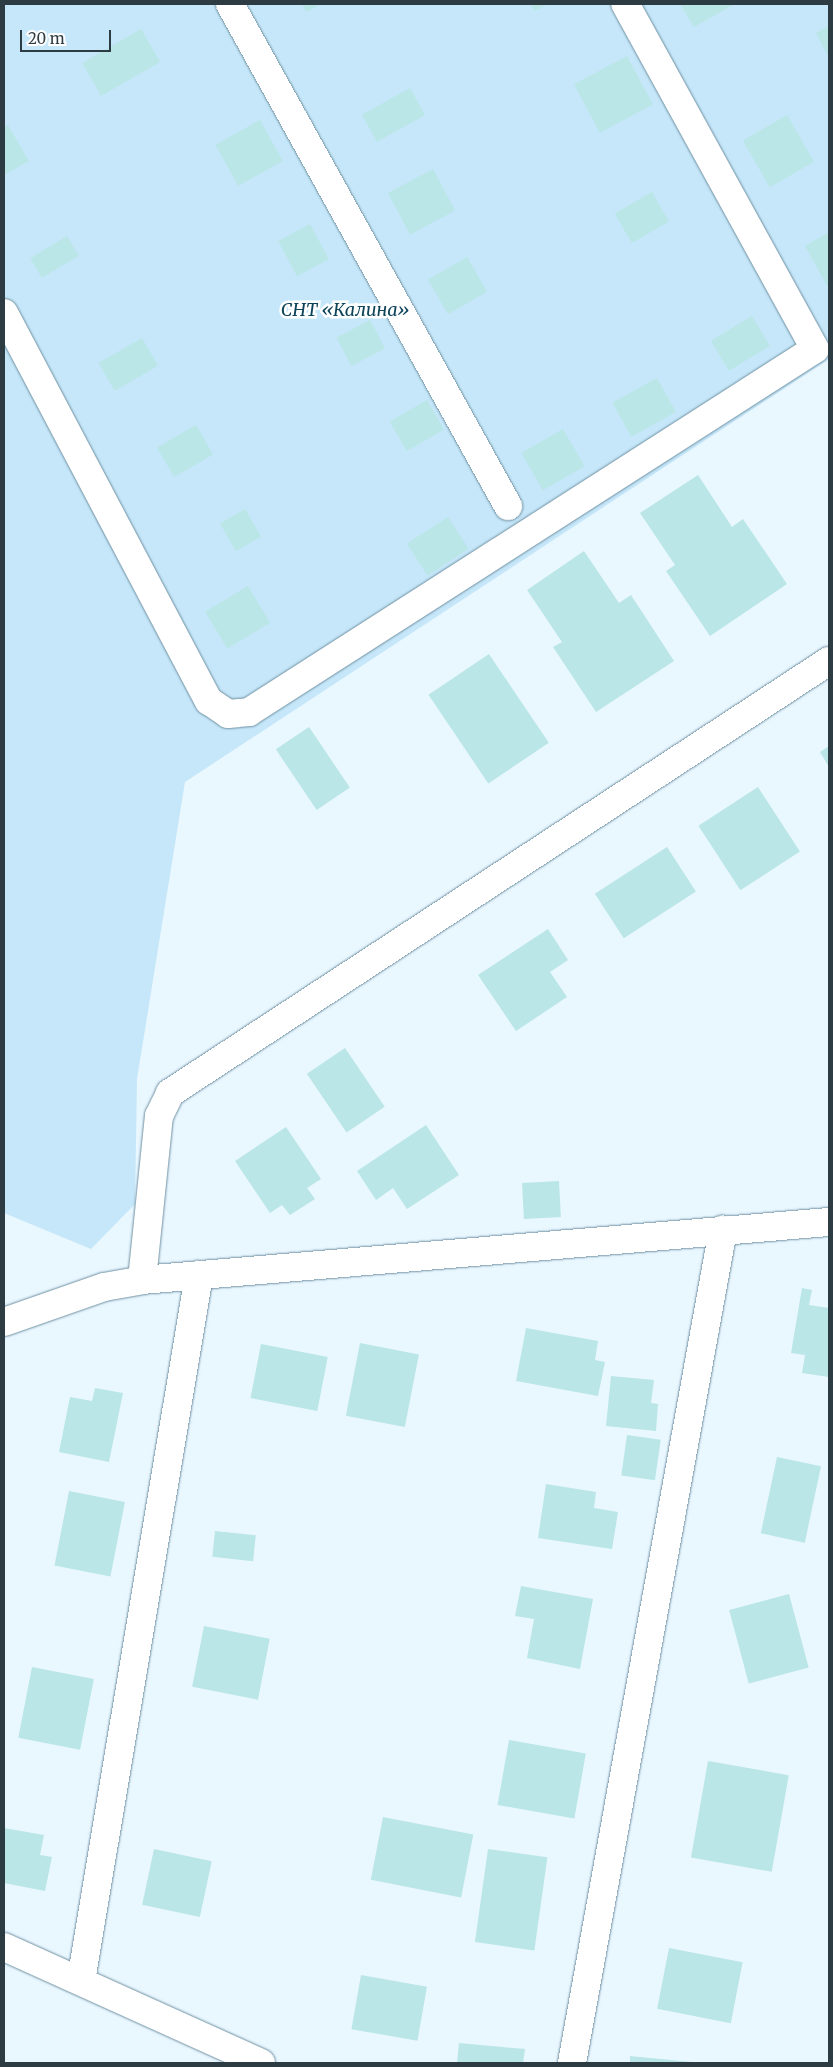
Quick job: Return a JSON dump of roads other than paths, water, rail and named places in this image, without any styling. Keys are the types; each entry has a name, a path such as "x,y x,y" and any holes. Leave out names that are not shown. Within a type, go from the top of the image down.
{"street":[{"path":"230,4 508,506"},
{"path":"4,312 209,701 228,714 249,712 815,349 624,4"},
{"path":"142,1280 159,1116 170,1093 829,662"},
{"path":"4,1322 104,1287 142,1280 829,1222"},
{"path":"572,2063 723,1230"},
{"path":"81,1981 199,1275"},
{"path":"4,1947 261,2063"}],"park label":[{"name":"СНТ «Калина»","path":"345,310"}]}
